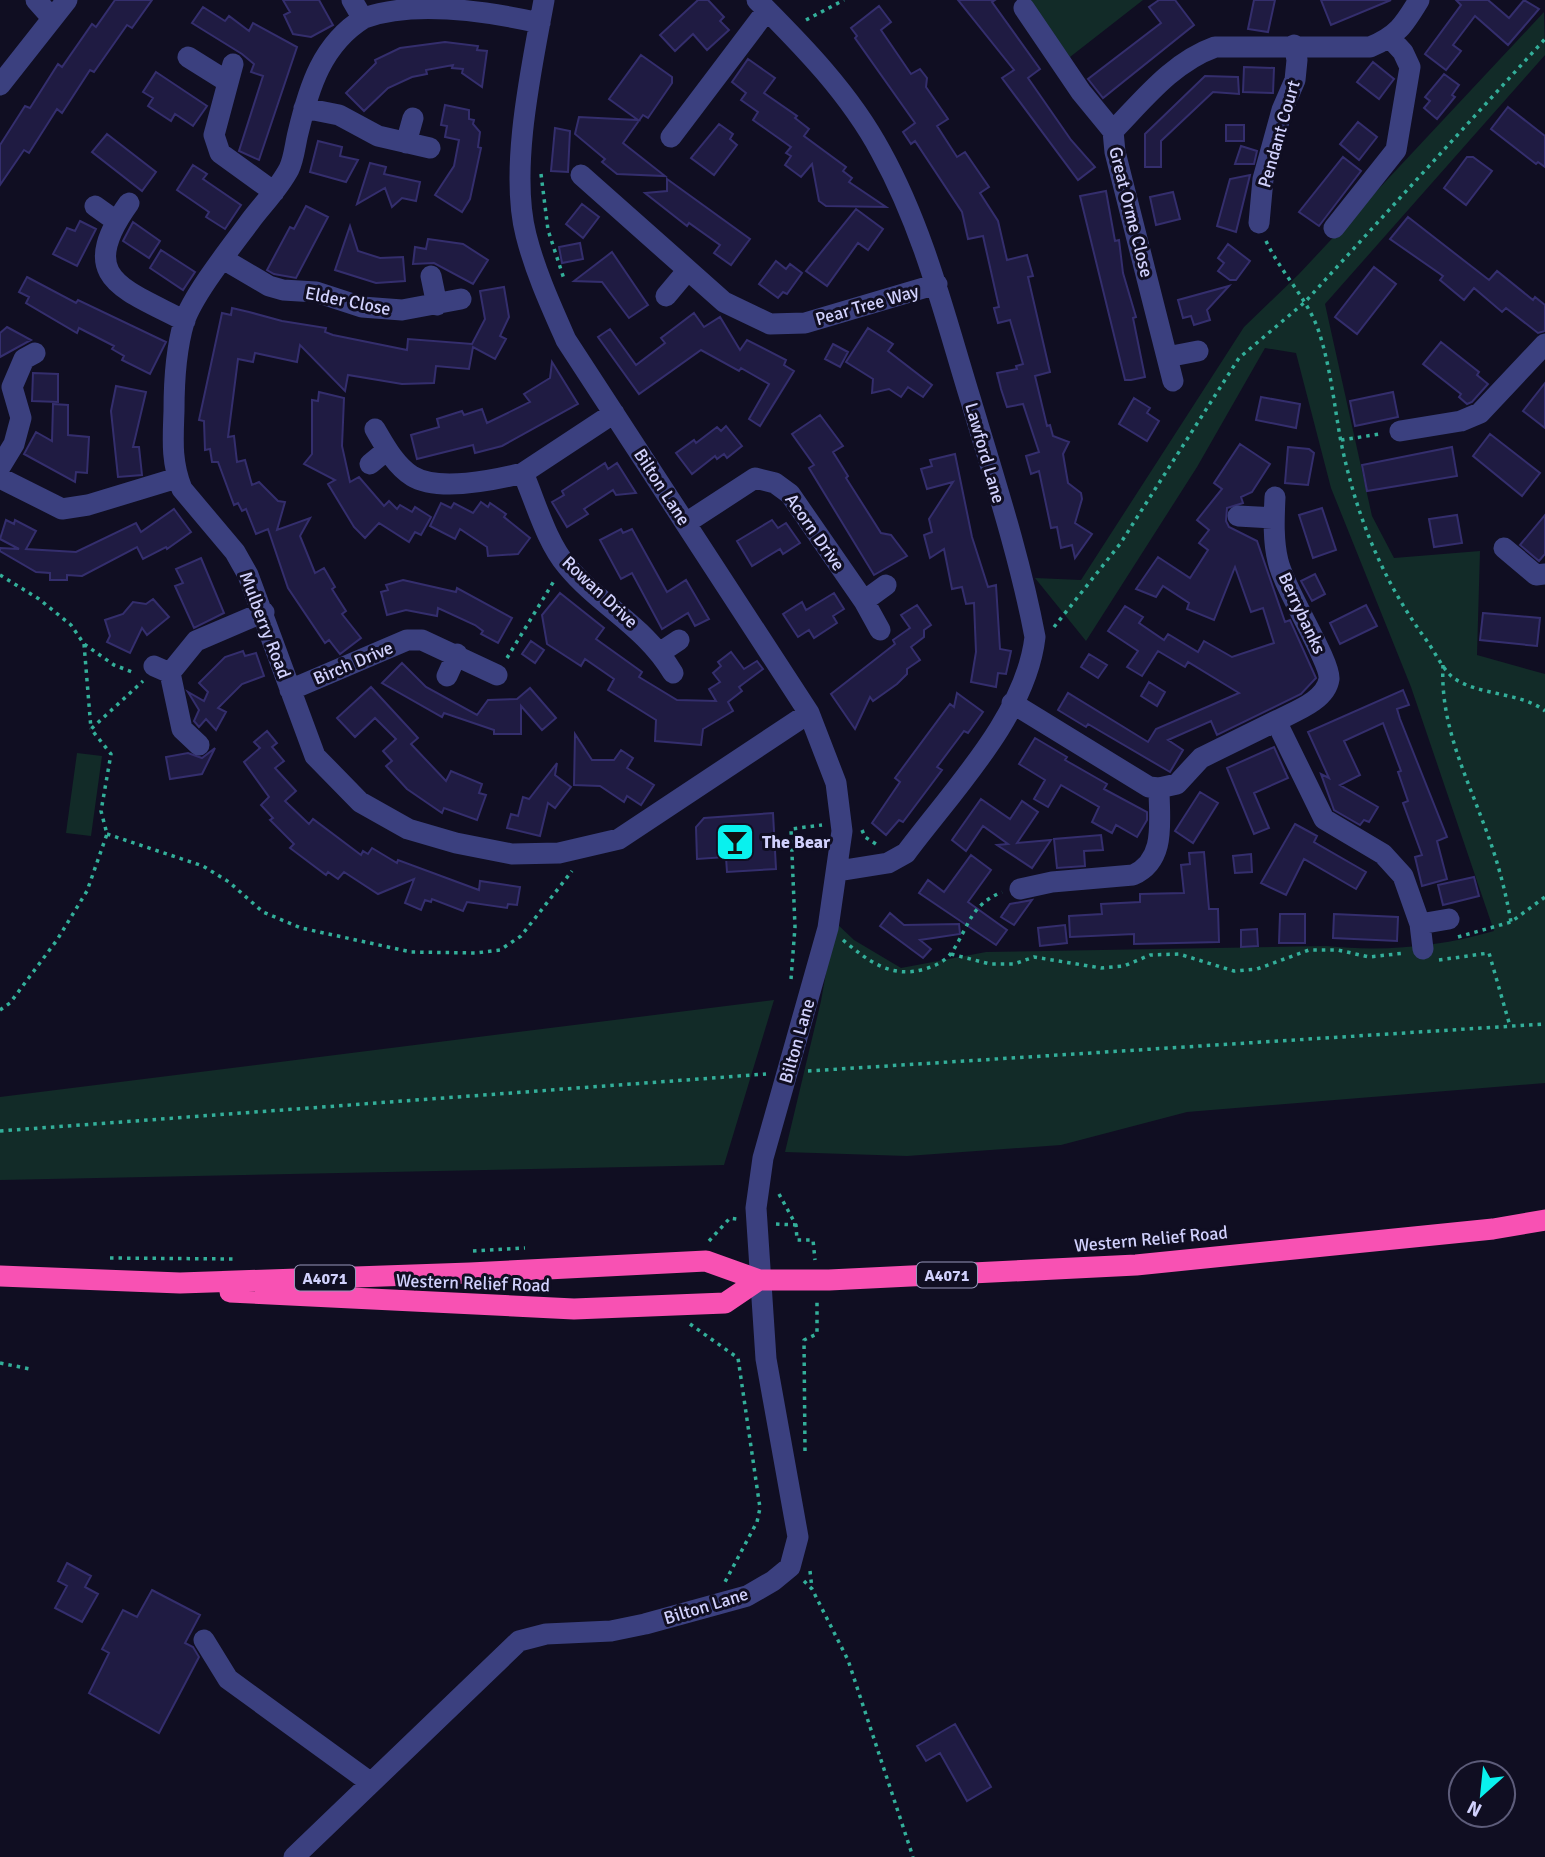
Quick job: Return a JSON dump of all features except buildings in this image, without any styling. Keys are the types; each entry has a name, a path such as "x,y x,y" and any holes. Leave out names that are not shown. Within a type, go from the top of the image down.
{"highway":[{"name":"Western Relief Road","path":"0,1276 180,1283 470,1273 706,1261 759,1280 817,1280 1136,1265 1493,1229 1545,1220"},
{"name":"Western Relief Road","path":"180,1283 245,1295 574,1309 725,1303 759,1280"}],"street":[{"path":"36,0 52,19"},
{"path":"0,85 67,0"},
{"path":"352,0 363,19"},
{"name":"Bilton Lane","path":"294,1857 519,1640 546,1634 611,1631 747,1596 800,1565 798,1537 766,1359 755,1223 763,1157 808,1005 851,825 809,713 566,340 542,286 525,232 522,186 525,108 544,0"},
{"path":"1334,228 1396,150 1410,67 1403,52 1391,39 1406,22 1419,0"},
{"name":"Mulberry Road","path":"540,23 484,10 421,2 389,8 363,19 324,58 316,72 304,108 290,167 223,259 185,321 174,383 172,458 177,478 182,489 235,552 264,612 315,756 360,802 408,830 512,854 559,853 619,839 660,814 731,762 809,713"},
{"path":"671,137 762,5"},
{"name":"Lawford Lane","path":"762,5 789,30 829,76 880,150 907,205 937,284 1032,621 1033,653 1026,680 995,735 906,853 898,858"},
{"path":"1024,8 1081,92 1113,131"},
{"name":"Great Orme Close","path":"1173,381 1115,152 1113,131 1162,80 1193,54 1215,47 1370,47 1391,39"},
{"name":"Pendant Court","path":"1259,223 1263,179 1282,110 1295,80 1297,60 1294,45"},
{"path":"188,57 230,73 214,135 220,153 274,192"},
{"path":"304,108 339,115 377,136 430,149"},
{"path":"406,143 413,118"},
{"name":"Pear Tree Way","path":"581,175 723,302 770,324 805,323 937,284"},
{"path":"129,203 104,244 102,258 112,276 137,296 185,321"},
{"path":"95,206 116,221"},
{"name":"Elder Close","path":"223,259 269,286 283,290 316,292 362,307 402,310 461,299"},
{"path":"666,296 687,271"},
{"path":"431,276 438,305"},
{"path":"1400,431 1461,421 1480,413 1545,344"},
{"path":"1167,357 1198,351"},
{"path":"0,467 14,444 21,418 12,387 24,359 35,353"},
{"path":"376,429 387,450 412,476 430,483 493,480 523,473 614,413"},
{"path":"370,464 387,450"},
{"name":"Rowan Drive","path":"523,473 565,564 637,627 661,652 673,673"},
{"path":"0,478 62,509 88,505 177,478"},
{"name":"Acorn Drive","path":"685,523 755,478 775,483 790,494 864,601 880,630"},
{"name":"Berrybanks","path":"1159,788 1177,784 1201,758 1276,722 1325,691 1329,678 1324,658 1293,602 1278,561 1274,507 1238,516"},
{"path":"1504,548 1536,575 1545,574"},
{"path":"864,601 887,585"},
{"path":"199,745 182,729 162,670 196,641 264,612"},
{"name":"Birch Drive","path":"290,690 407,640 422,639 497,675"},
{"path":"661,652 679,639"},
{"path":"447,676 457,654"},
{"path":"1011,891 1052,882 1133,875 1145,870 1153,860 1159,841 1159,788 1149,787 1012,703"},
{"path":"1276,722 1324,819 1383,855 1396,866 1420,924 1423,949"},
{"path":"838,871 888,863 898,858"},
{"path":"1420,924 1452,928"},
{"path":"204,1640 228,1679 371,1783"}],"path":[{"path":"789,30 844,0"},
{"path":"1033,653 1120,544 1238,358 1305,303 1545,39"},
{"path":"542,161 548,230 564,280"},
{"path":"1259,223 1282,272 1305,303 1319,330 1331,372 1341,440 1355,505 1401,607 1454,678 1493,693 1536,704 1545,710"},
{"path":"1341,440 1400,431"},
{"path":"497,675 565,564"},
{"path":"0,575 39,598 71,625 84,644 114,664 147,677 91,729"},
{"path":"0,1010 10,1003 57,940 88,891 107,834 102,811 111,754 91,729 84,644"},
{"path":"1443,664 1442,688 1451,737 1493,849 1511,922"},
{"path":"791,982 795,928 791,829 851,825 898,858"},
{"path":"107,834 203,866 229,882 263,912 301,928 411,952 476,953 500,950 521,936 593,845"},
{"path":"828,928 869,961 888,971 913,972 936,965 951,954 966,922 985,900 1011,891"},
{"path":"1452,928 1511,922 1545,897"},
{"path":"951,954 990,964 1014,964 1034,957 1101,968 1124,966 1150,955 1178,954 1234,971 1257,970 1309,950 1338,950 1369,957 1423,949 1435,960 1489,953 1510,1026"},
{"path":"799,1072 1545,1024"},
{"path":"0,1131 772,1073"},
{"path":"775,1187 796,1225 797,1240 813,1240 817,1280 817,1334 804,1340 804,1454"},
{"path":"706,1261 706,1245 730,1218 755,1223 796,1225"},
{"path":"465,1252 530,1248"},
{"path":"107,1258 242,1259"},
{"path":"687,1304 689,1323 738,1358 760,1508 757,1522 712,1605"},
{"path":"0,1363 30,1369"},
{"path":"800,1565 812,1589"},
{"path":"800,1565 848,1660 913,1857"}],"green space":[{"path":"1027,0 1143,0 1070,57"},
{"path":"1544,12 1545,55 1325,304 1372,516 1394,558 1480,551 1477,655 1545,674 1545,1083 1187,1112 1061,1145 907,1156 785,1152 821,1001 835,922 854,940 901,968 986,952 1326,946 1390,948 1432,944 1494,931 1411,687 1331,488 1296,353 1265,348 1197,467 1086,641 1035,578 1081,580 1244,327 1299,274"},
{"path":"77,753 102,756 91,836 66,833"},
{"path":"774,1000 724,1165 0,1180 0,1097"}],"place":[{"name":"The Bear","path":"735,842"}]}
